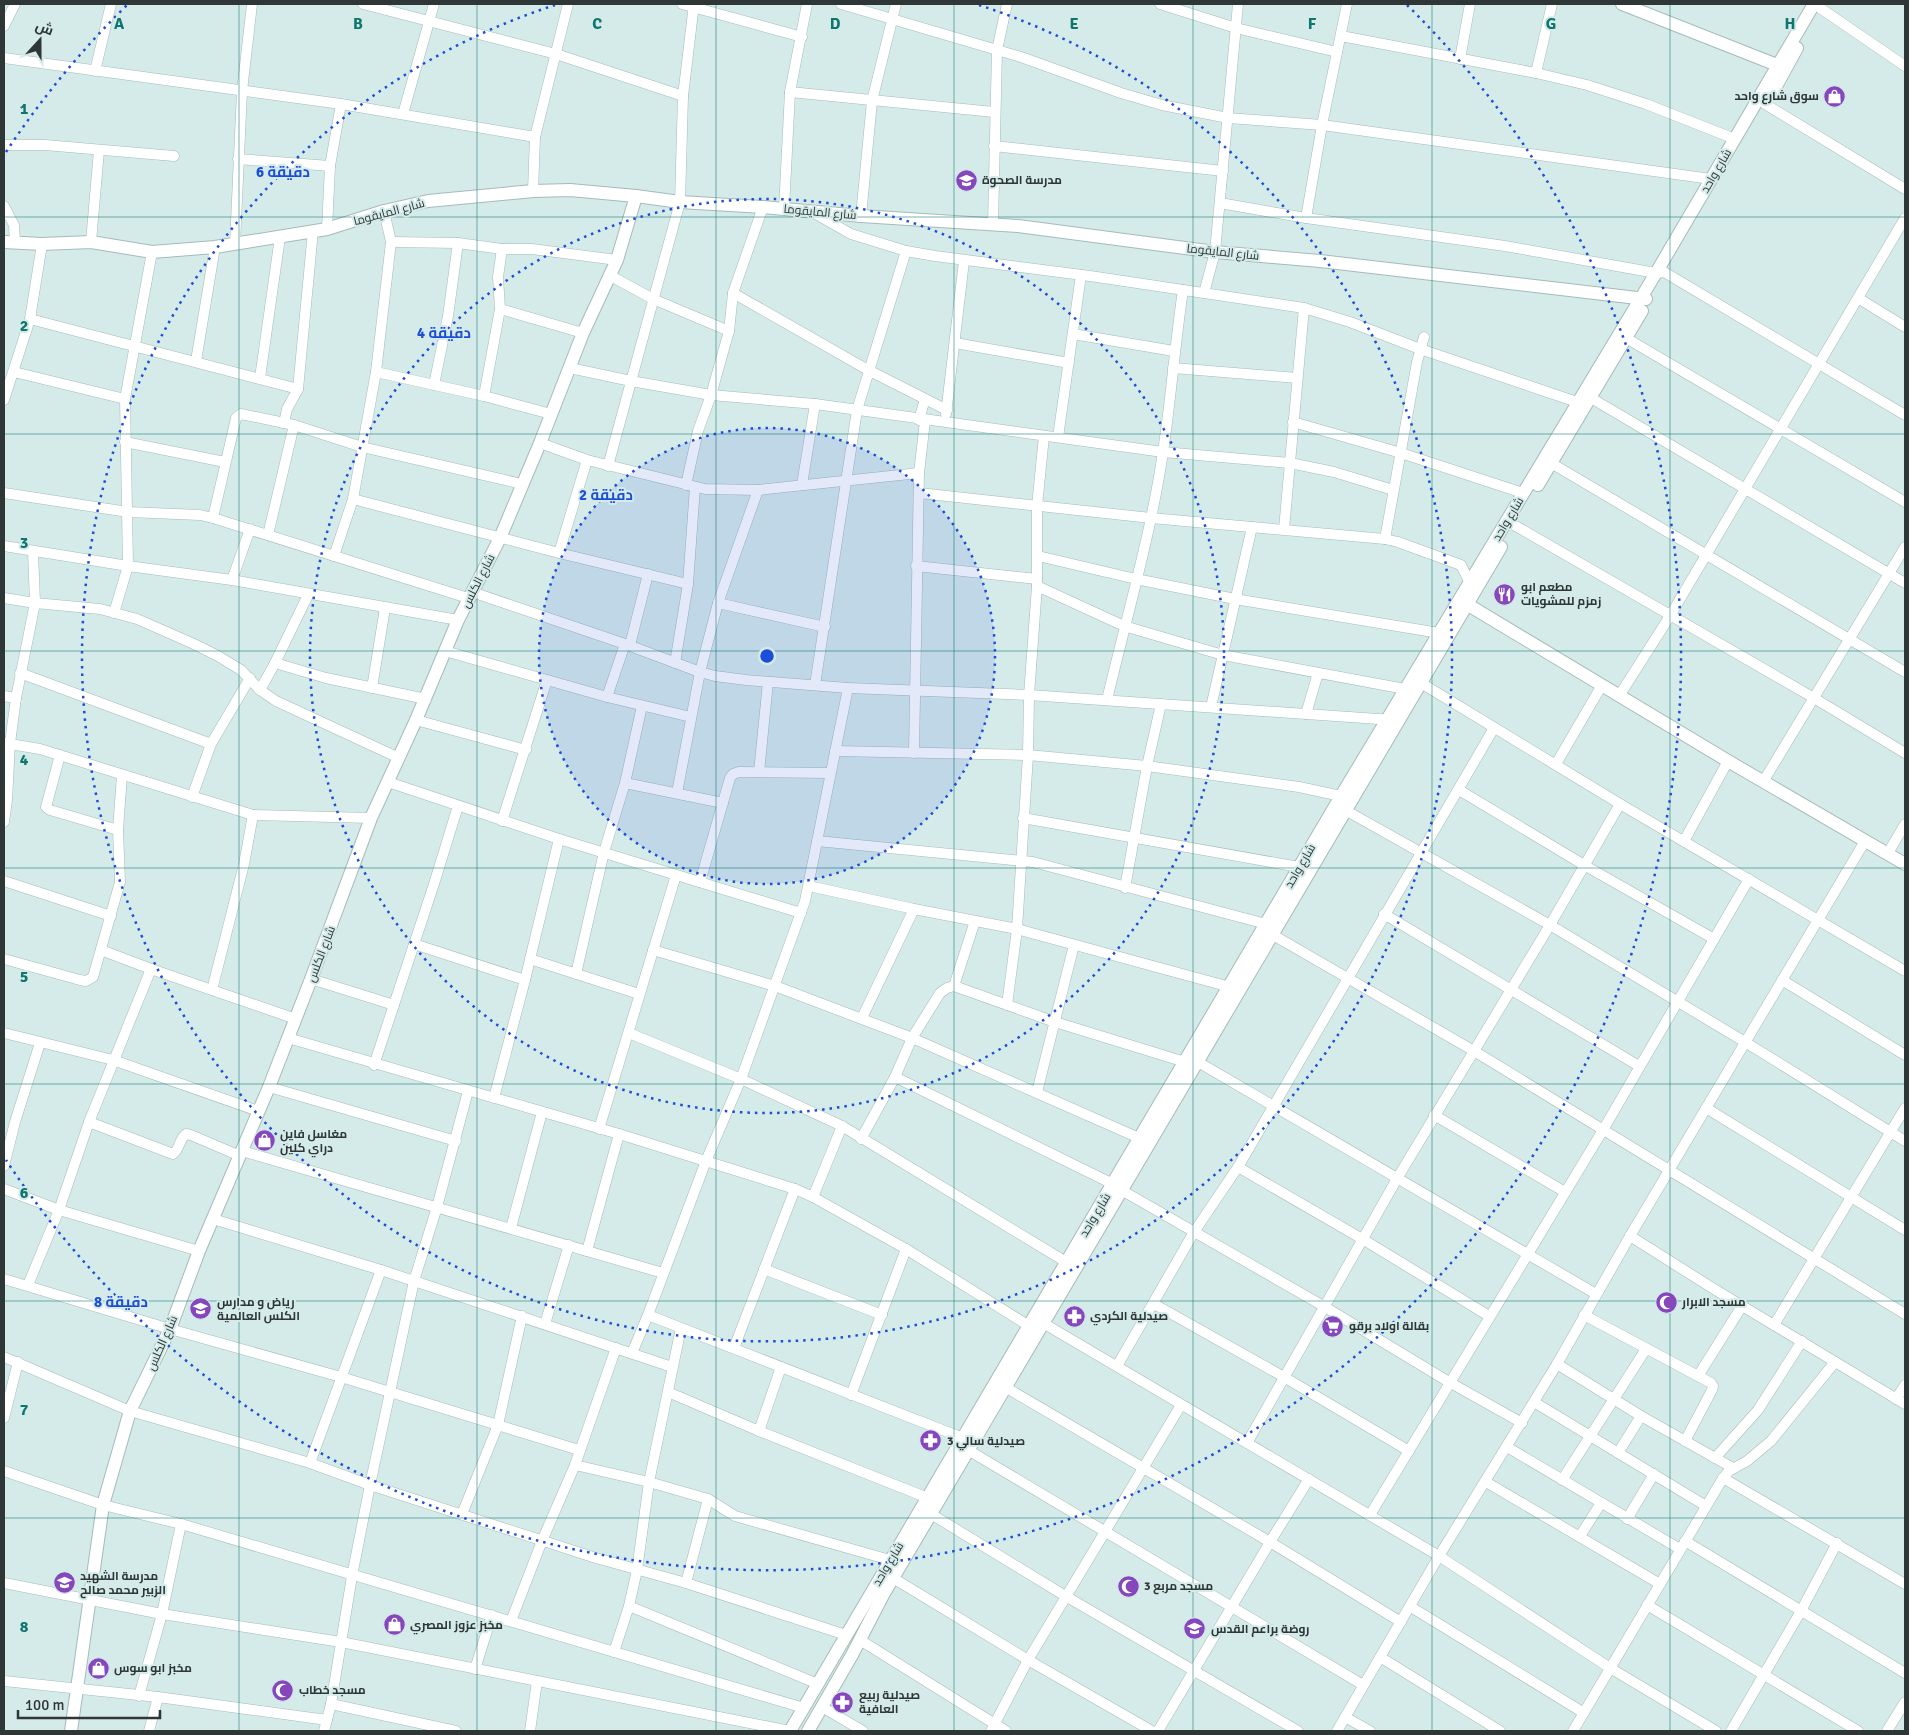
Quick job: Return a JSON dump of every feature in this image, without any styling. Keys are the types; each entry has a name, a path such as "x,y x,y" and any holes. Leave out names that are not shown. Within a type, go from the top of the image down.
{"street":[{"path":"95,71 112,4"},
{"path":"235,244 242,91 252,4"},
{"path":"363,4 556,54 683,96"},
{"path":"403,114 434,4"},
{"path":"533,191 534,137 568,4"},
{"path":"682,4 802,37"},
{"path":"784,209 790,92 807,4"},
{"path":"841,4 1049,66 1121,93 1162,105 1228,118 1322,125 1712,179"},
{"path":"862,216 872,101 896,4"},
{"path":"993,224 994,112 997,50 1007,4"},
{"path":"1160,4 1236,28 1337,52"},
{"path":"1204,293 1215,252 1238,4"},
{"path":"1306,218 1322,125 1347,4"},
{"path":"1460,59 1470,4"},
{"path":"1536,73 1552,4"},
{"path":"1622,4 1781,67"},
{"path":"1819,5 1905,66"},
{"name":"شارع واحد","path":"1660,273 1735,139 1819,5"},
{"path":"608,466 680,202 683,96 694,6"},
{"path":"4,26 10,8"},
{"path":"1341,36 1536,73 1614,92 1735,139"},
{"path":"4,58 341,104 534,137"},
{"name":"شارع واحد","path":"790,1731 928,1498 1005,1387 1009,1371 1029,1326 1066,1262 1118,1187 1198,1062 1200,1045 1230,987 1269,930 1299,867 1341,796 1421,683 1463,601 1523,493 1577,402 1644,299 1765,104 1781,67"},
{"path":"790,92 994,112"},
{"path":"328,229 330,166 341,104"},
{"path":"1765,104 1905,189"},
{"path":"4,145 45,145 174,156"},
{"path":"994,146 1223,171"},
{"path":"91,242 99,150"},
{"path":"238,159 330,166"},
{"name":"شارع المايقوما","path":"9,243 91,242 152,252 215,247 328,229 384,211 428,201 533,191 570,190 680,202 1018,226 1215,252 1320,261 1644,299"},
{"name":"شارع الكلس","path":"72,1731 103,1505 130,1411 170,1329 199,1251 269,1086 371,818 426,699 458,620 500,538 583,333 617,260 636,196"},
{"path":"1220,203 1306,218 1505,246 1660,273 1905,416"},
{"path":"4,206 14,225 9,243"},
{"path":"675,663 688,584 691,486 698,431 711,395 729,331 733,293 763,207"},
{"path":"334,556 353,500 376,372 391,242 384,211"},
{"path":"812,211 851,234 906,251 964,261 1081,275 1304,308 1350,322 1420,349 1577,402"},
{"path":"1620,696 1670,616 1818,364 1905,221"},
{"path":"268,535 289,424 287,408 298,389 313,231"},
{"path":"260,378 280,237"},
{"path":"391,242 458,243 532,249 617,260"},
{"path":"434,384 448,316 458,243"},
{"path":"4,400 30,319 42,244"},
{"path":"196,361 215,247"},
{"path":"484,396 500,309 498,277 502,248"},
{"path":"815,685 857,410 906,251"},
{"path":"114,612 128,566 125,399 152,252"},
{"path":"945,423 964,261"},
{"path":"609,275 653,299 729,331"},
{"path":"1058,437 1081,275"},
{"path":"1107,700 1151,518 1163,452 1183,290"},
{"path":"733,293 868,370 947,410"},
{"path":"1858,298 1905,327"},
{"name":"شارع واحد","path":"1473,584 1514,525 1591,398 1626,338 1644,299"},
{"path":"1284,529 1304,308"},
{"path":"500,309 583,333"},
{"path":"30,319 298,389"},
{"path":"1073,334 1174,351"},
{"path":"1385,539 1420,349 1424,337"},
{"path":"1626,338 1905,502"},
{"path":"955,343 1069,363"},
{"path":"570,368 711,395 814,404 1163,452 1290,463 1334,472 1393,490"},
{"path":"1172,368 1297,378"},
{"path":"14,372 125,399"},
{"path":"376,372 434,384 551,414"},
{"path":"1591,398 1905,583"},
{"path":"914,753 918,473 925,399"},
{"path":"802,485 814,404"},
{"path":"213,518 225,462 238,415 241,414 289,424 362,447 522,484"},
{"path":"1293,422 1400,453 1523,493"},
{"path":"1007,1005 1017,929 1028,755 1029,695 1037,583 1036,506 1044,436"},
{"path":"125,442 225,462"},
{"path":"540,443 608,466 691,486 758,490 918,473"},
{"path":"559,553 587,460"},
{"path":"1551,463 1905,672"},
{"path":"677,793 690,717 718,602 758,490"},
{"path":"4,493 128,512 200,515 213,518 334,556 470,595 628,645 715,676 848,688 1029,695 1393,720"},
{"path":"918,493 1151,518 1385,539 1461,565 1473,584"},
{"path":"353,500 688,584"},
{"path":"1514,525 1814,698 1905,753"},
{"path":"1211,707 1252,527"},
{"path":"232,580 250,529"},
{"path":"4,546 232,580 308,595 458,620"},
{"path":"1764,782 1905,547"},
{"path":"4,822 7,800 7,743 35,603 33,551"},
{"path":"1038,556 1136,579 1439,633"},
{"path":"916,566 1037,583 1124,626 1222,655 1405,689"},
{"path":"607,697 628,645 648,574"},
{"path":"260,690 308,595"},
{"path":"4,598 100,609 138,619 218,656 250,678 260,690 276,701 399,758"},
{"path":"1463,601 1728,761 1905,864"},
{"name":"شارع واحد","path":"808,1731 931,1514 966,1444 1009,1371 1043,1323 1118,1187 1139,1138 1185,1062 1200,1045 1269,930 1345,810 1393,720 1405,689 1439,633 1463,601"},
{"path":"718,602 825,627"},
{"path":"372,688 385,608"},
{"path":"445,651 607,697 690,717"},
{"path":"275,663 326,678 426,699"},
{"path":"20,673 211,744"},
{"path":"1306,714 1318,673"},
{"path":"192,797 211,744 250,678"},
{"path":"502,821 547,680"},
{"path":"759,772 768,682"},
{"path":"1421,683 1620,804 1905,971"},
{"path":"1556,764 1602,685"},
{"path":"632,1353 706,1161 741,1079 801,913 809,886 848,688"},
{"path":"4,696 16,698"},
{"path":"1124,888 1161,704"},
{"path":"576,974 604,852 625,782 642,706"},
{"path":"416,720 526,750"},
{"path":"1117,1366 1194,1232 1238,1167 1494,728"},
{"path":"7,743 40,749 253,815 371,818"},
{"path":"835,750 1028,755 1148,766 1300,787 1341,796"},
{"path":"60,755 46,807 93,824 118,830"},
{"path":"1684,842 1728,761"},
{"path":"700,882 730,778 733,774 739,772 830,772"},
{"path":"4,959 86,981 93,977 120,882 118,830 122,775"},
{"path":"388,782 502,821 801,913"},
{"path":"625,782 723,803"},
{"path":"1459,790 1584,865 1714,939"},
{"path":"1246,1443 1434,1115 1550,925 1620,804"},
{"path":"374,1064 458,806"},
{"path":"1345,810 1550,925 1905,1141"},
{"path":"212,990 244,864 253,815"},
{"path":"1023,818 1299,867"},
{"path":"1888,853 1905,824"},
{"path":"494,1098 559,839"},
{"path":"1337,1731 1440,1556 1557,1364 1630,1236 1865,840"},
{"path":"818,841 1021,860 1269,930 1474,1051 1905,1314"},
{"path":"599,1129 676,875"},
{"path":"1370,1516 1449,1382 1603,1130 1749,879"},
{"path":"4,881 111,916"},
{"path":"809,886 1017,929 1230,987"},
{"path":"862,1018 914,909"},
{"path":"1384,914 1639,1066"},
{"path":"954,986 975,921"},
{"path":"414,944 525,980"},
{"path":"1037,1092 1074,945"},
{"path":"101,950 296,1019"},
{"path":"653,950 775,986 862,1018 1037,1092 1139,1138"},
{"path":"530,960 639,994"},
{"path":"28,1285 59,1210 89,1122 113,1060 151,969"},
{"path":"311,979 394,1005"},
{"path":"1782,980 1905,1054"},
{"path":"861,1139 895,1077 912,1038 940,993 954,986 1055,1022 1185,1062"},
{"path":"4,1033 113,1060 258,1111"},
{"path":"629,1034 741,1079 842,1126 1066,1262"},
{"path":"288,1038 619,1134 796,1189 906,1250 1029,1326"},
{"path":"4,1166 15,1122 40,1043"},
{"path":"1198,1062 1596,1294"},
{"path":"895,1077 1118,1187 1522,1423"},
{"path":"269,1086 456,1141"},
{"path":"324,1731 331,1704 352,1576 370,1485 414,1280 456,1141 468,1091"},
{"path":"1706,1108 1905,1230"},
{"path":"1774,1325 1850,1196 1905,1108"},
{"path":"511,1228 542,1112"},
{"path":"1434,1115 1565,1192"},
{"path":"4,1119 15,1122"},
{"path":"89,1122 173,1154 176,1152 182,1137 186,1134 191,1135 241,1153 569,1244 663,1273"},
{"path":"813,1197 842,1126"},
{"path":"587,1251 619,1134"},
{"path":"1238,1167 1364,1240 1489,1316"},
{"path":"734,1348 796,1189"},
{"path":"4,1190 59,1210 199,1251"},
{"path":"213,1219 414,1280 672,1367"},
{"path":"1630,1236 1901,1402 1905,1385"},
{"path":"545,1324 569,1244"},
{"path":"851,1394 906,1250"},
{"path":"764,1269 882,1315"},
{"path":"310,1464 381,1270"},
{"path":"4,1279 579,1450"},
{"path":"1154,1304 1284,1376 1409,1451"},
{"path":"1698,1376 1742,1306"},
{"path":"648,1315 851,1394 966,1444 1230,1608 1363,1685"},
{"path":"1584,1315 1711,1383 1713,1386 1685,1441"},
{"path":"462,1514 498,1426 522,1316"},
{"path":"1043,1323 1440,1556 1610,1668 1716,1731"},
{"path":"614,1652 629,1606 637,1570 649,1482 681,1328"},
{"path":"1715,1458 1758,1410 1802,1341"},
{"path":"511,1621 574,1465 616,1348"},
{"path":"1562,1480 1646,1348"},
{"path":"4,1357 130,1411 310,1464 542,1541 686,1583 846,1635"},
{"path":"4,1418 18,1362"},
{"path":"1573,1731 1723,1478 1733,1468 1746,1462 1772,1441 1835,1362"},
{"path":"1557,1364 1642,1416 1733,1468"},
{"path":"760,1431 781,1367"},
{"path":"1005,1387 1270,1542 1401,1622"},
{"path":"668,1392 928,1498"},
{"path":"1534,1402 1706,1506"},
{"path":"993,1728 1028,1660 1181,1405"},
{"path":"1618,1453 1642,1416"},
{"path":"1507,1447 1627,1518 1682,1545 1801,1610 1905,1673"},
{"path":"574,1465 649,1482 708,1499 735,1516 890,1560"},
{"path":"4,1471 103,1505 181,1524 804,1708"},
{"path":"1627,1518 1654,1474"},
{"path":"1723,1478 1905,1584"},
{"path":"1158,1731 1309,1479"},
{"path":"1486,1482 1660,1584"},
{"path":"686,1583 708,1499"},
{"path":"1580,1536 1601,1503"},
{"path":"931,1514 1067,1597 1298,1731"},
{"path":"139,1696 162,1614 181,1524"},
{"path":"1731,1731 1801,1610 1837,1543"},
{"path":"893,1578 1028,1660 1152,1731"},
{"path":"4,1583 89,1598 162,1614 341,1642 790,1731"},
{"path":"1646,1605 1858,1731"},
{"path":"629,1606 818,1684"},
{"path":"1411,1607 1584,1713"},
{"path":"475,1669 492,1615"},
{"path":"860,1640 993,1728 1006,1731"},
{"path":"1380,1657 1500,1731"},
{"path":"4,1681 158,1697 327,1720"},
{"path":"530,1731 538,1681"},
{"path":"148,1731 158,1697"},
{"path":"1887,1731 1905,1702"},
{"path":"331,1704 456,1731"},
{"path":"822,1707 863,1731"},
{"path":"1345,1717 1370,1731"}],"place":[{"name":"سوق شارع واحد","path":"1835,96"},
{"name":"مدرسة الصحوة","path":"966,180"},
{"name":"مطعم ابو زمزم للمشويات","path":"1505,594"},
{"name":"مغاسل فاين دراي كلين","path":"264,1141"},
{"name":"مسجد الابرار","path":"1666,1302"},
{"name":"رياض و مدارس الكلس العالمية","path":"201,1309"},
{"name":"صيدلية الكردي","path":"1074,1316"},
{"name":"بقالة اولاد برقو","path":"1333,1326"},
{"name":"صيدلية سالي 3","path":"931,1441"},
{"name":"مدرسة الشهيد الزبير محمد صالح","path":"64,1583"},
{"name":"مسجد مربع 3","path":"1128,1586"},
{"name":"مخبز عزوز المصري","path":"394,1625"},
{"name":"روضة براعم القدس","path":"1195,1629"},
{"name":"مخبز ابو سوس","path":"98,1668"},
{"name":"مسجد خطاب","path":"283,1690"},
{"name":"صيدلية ربيع العافية","path":"843,1702"}]}
